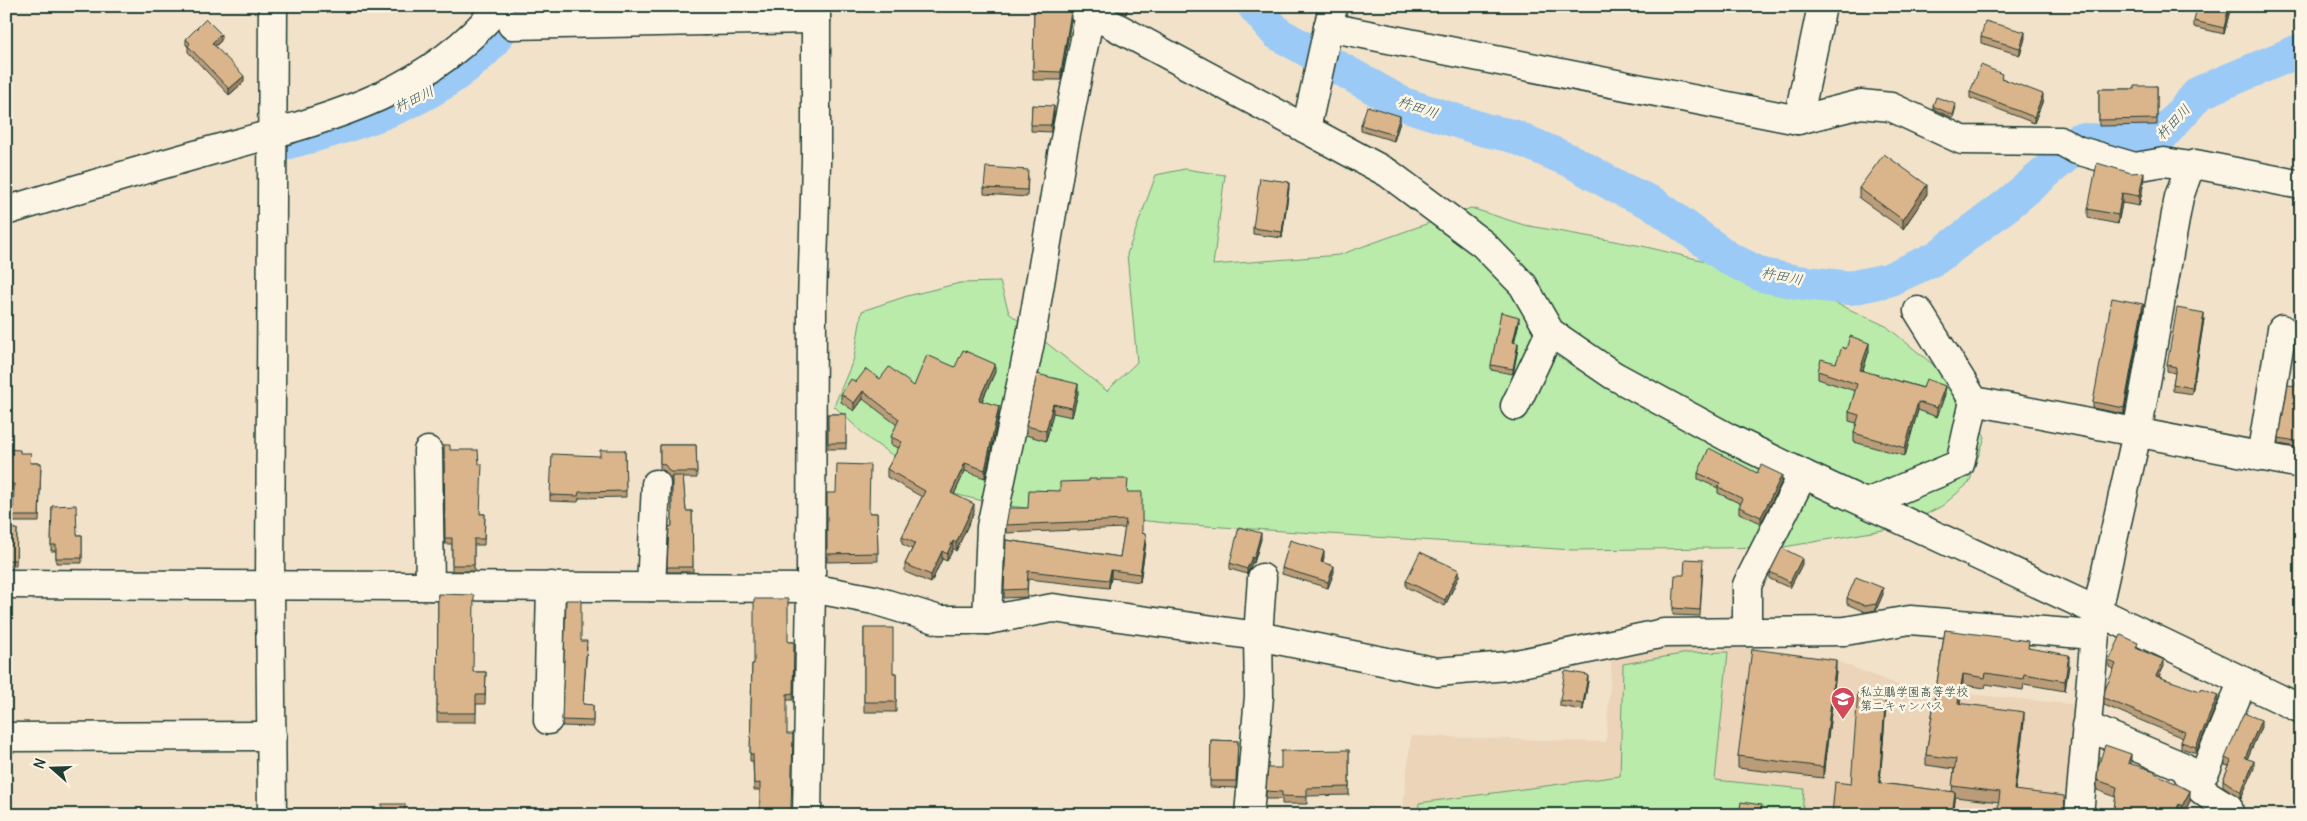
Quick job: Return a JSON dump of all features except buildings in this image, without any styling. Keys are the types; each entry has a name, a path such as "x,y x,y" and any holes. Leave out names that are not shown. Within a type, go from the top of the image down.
{"street":[{"path":"272,815 270,585 273,6"},
{"path":"1798,120 1822,6"},
{"path":"988,620 991,527 1030,342 1062,154 1083,10 1388,173 1483,244 1523,285 1550,332 1614,376 1728,438 1867,503 2095,623 2243,681 2301,710"},
{"path":"6,211 363,105 426,73 479,30 506,16 816,13 807,815"},
{"path":"1306,129 1326,37 1798,120 1861,104 1891,107 1962,140 2061,141 2072,148 2136,167 2164,162 2190,166 2195,164 2301,185"},
{"path":"2079,815 2095,623 2137,433 2179,197 2190,166"},
{"path":"1867,503 1960,464 1974,401 1918,311"},
{"path":"2261,457 2282,329"},
{"path":"1515,406 1550,332"},
{"path":"1974,401 2301,464"},
{"path":"428,450 430,586"},
{"path":"1747,632 1747,585 1803,474"},
{"path":"651,587 656,484"},
{"path":"1248,815 1259,696 1258,636 1262,578"},
{"path":"6,584 811,588 874,600 939,620 988,620 1053,608 1258,636 1437,672 1507,666 1664,633 1845,631 1910,620 2095,623"},
{"path":"548,720 551,586"},
{"path":"2191,781 2205,772 2243,681"},
{"path":"2086,726 2184,767 2191,781 2203,792 2228,807 2229,815"},
{"path":"6,737 272,736"}],"shaded area":[{"name":"私立鵬学園高等学校 第二キャンパス","path":"1684,642 1826,657 1906,688 2080,705 2070,815 1402,815 1411,736 1606,742 1612,655"}],"green space":[{"path":"1185,169 1225,175 1213,265 1339,255 1471,208 1524,225 1642,246 1785,280 1886,326 1958,385 1985,437 1969,483 1942,506 1901,527 1784,547 1573,550 1176,524 999,505 946,492 869,439 834,406 854,358 862,311 907,296 960,283 1000,282 1009,313 1107,391 1137,362 1127,254 1156,175"},
{"path":"1728,652 1715,780 1804,789 1802,815 1418,815 1419,803 1620,776 1623,664 1688,653"}],"waterway":[{"name":"杵田川","path":"285,143 339,128 391,110 440,85 463,69 489,46 516,6"},
{"name":"杵田川","path":"1254,6 1277,33 1403,104 1485,130 1513,136 1573,162 1617,187 1654,204 1728,258 1762,275 1797,282 1850,288 1888,280 1936,258 2007,205 2068,154 2078,140 2156,142 2199,93 2301,50"}],"place":[{"name":"私立鵬学園高等学校 第二キャンパス","path":"1843,720"}]}
